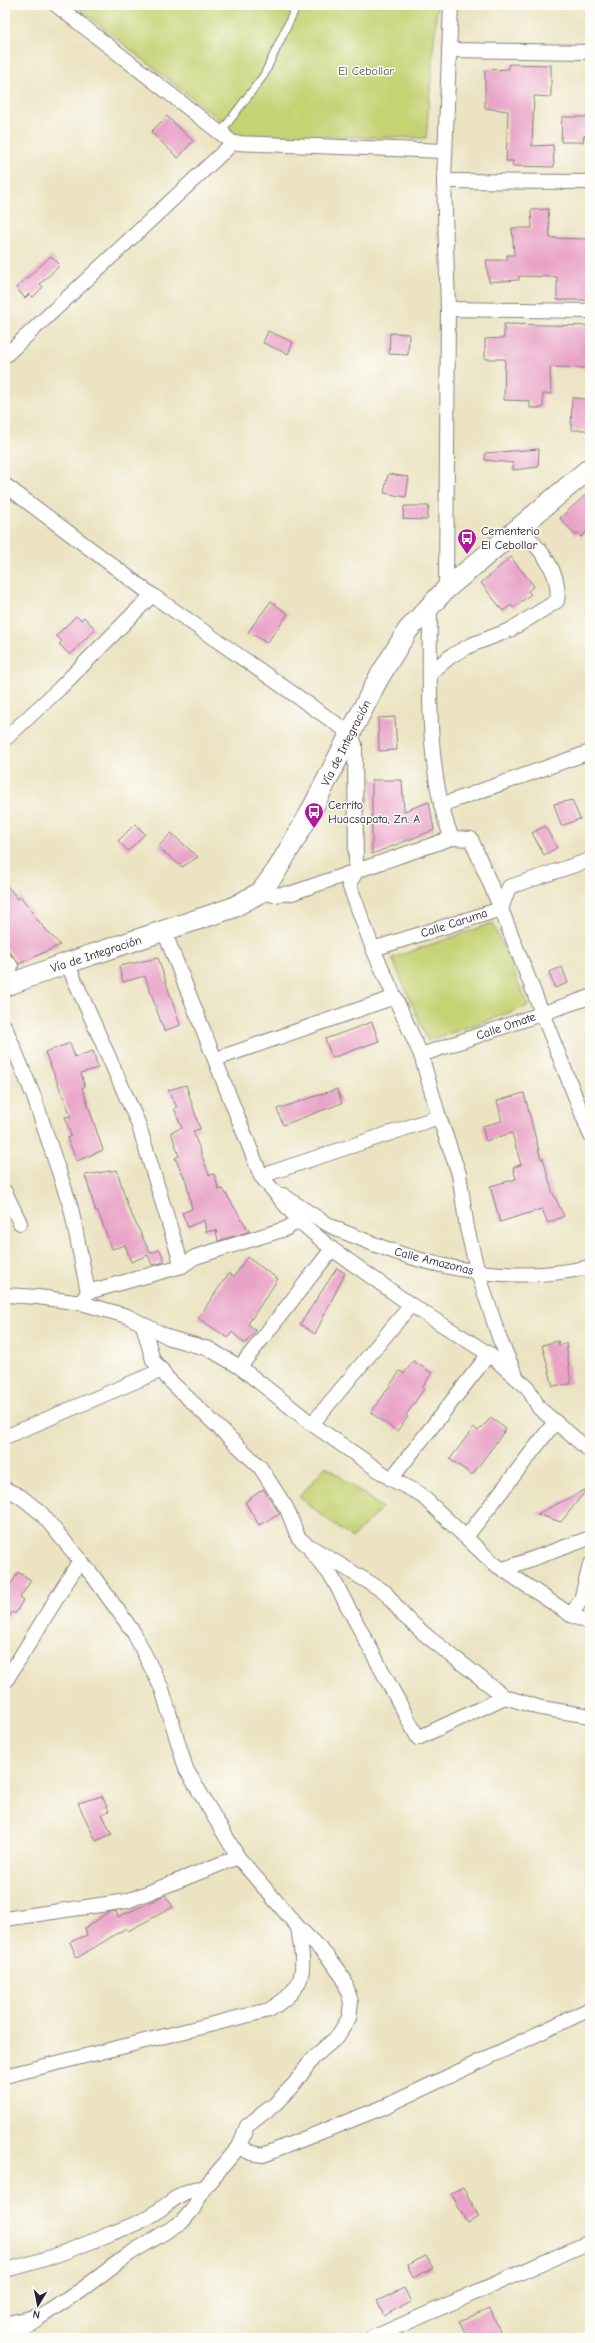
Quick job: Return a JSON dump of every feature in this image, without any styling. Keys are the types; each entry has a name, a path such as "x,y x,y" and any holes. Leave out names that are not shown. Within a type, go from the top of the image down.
{"main road":[{"name":"Vía de Integración","path":"5,986 67,963 164,932 237,906 261,892 277,870 309,815 378,679 396,648 430,606 446,589 518,526 590,468"}],"street":[{"path":"56,5 233,143 445,150"},
{"path":"446,589 448,309 444,181 451,5"},
{"path":"449,50 590,52"},
{"path":"5,356 233,143"},
{"path":"444,181 590,182"},
{"path":"448,309 590,311"},
{"path":"5,485 152,596 351,734 355,745 356,872 350,884 373,949 422,1054 438,1117 459,1174 467,1228 478,1272 500,1340 517,1378"},
{"path":"430,673 451,656 471,645 510,630 557,601 559,590 556,577 550,565 518,526"},
{"path":"5,739 59,689 152,596"},
{"path":"430,606 430,673 434,759 441,806 452,838"},
{"path":"441,806 590,752"},
{"path":"261,892 274,895 292,893 452,838 471,839 501,909 590,1134"},
{"name":"Calle Caruma","path":"373,949 501,909 509,887 590,860"},
{"path":"164,932 265,1181 299,1221 332,1248 411,1305 489,1354 528,1388 539,1408 590,1451"},
{"path":"67,963 138,1123 182,1266"},
{"path":"216,1059 395,997"},
{"name":"Calle Omate","path":"422,1054 590,997"},
{"path":"5,1027 34,1097 68,1201 85,1298"},
{"path":"265,1181 438,1117"},
{"name":"Calle Amazonas","path":"265,1181 333,1227 406,1257 478,1272 531,1276 568,1272 590,1267"},
{"path":"5,1192 20,1223"},
{"path":"5,1296 85,1298 182,1266 195,1257 285,1229 299,1221"},
{"path":"240,1367 332,1248"},
{"path":"85,1298 127,1316 170,1338 209,1350 240,1367 312,1424 391,1479 420,1494 466,1536 481,1554 571,1615 590,1623"},
{"path":"312,1424 411,1305"},
{"path":"143,1325 153,1360 260,1467 287,1509 298,1537 306,1544 384,1592 404,1616 428,1638 505,1697 541,1708 590,1716"},
{"path":"391,1479 489,1354"},
{"path":"5,1438 162,1370"},
{"path":"466,1536 555,1422"},
{"path":"5,1489 20,1496 41,1513 79,1562 92,1576 134,1633 162,1689 186,1769 238,1857 298,1927 328,1957 344,1979 351,2002 349,2018 337,2037 313,2058 295,2083 275,2104 247,2126 239,2147 204,2188 193,2210 182,2222 129,2254 9,2338"},
{"path":"504,1569 590,1538"},
{"path":"306,1544 332,1577 418,1738 505,1697"},
{"path":"5,1682 79,1562"},
{"path":"571,1615 581,1600 590,1565"},
{"path":"5,1919 127,1901 238,1857"},
{"path":"5,2076 269,2010 280,2003 298,1987 303,1963 298,1927"},
{"path":"239,2147 251,2153 263,2154 284,2146 384,2106 590,2009"},
{"path":"5,2270 37,2263 99,2239 145,2220 188,2191 197,2188 204,2188"},
{"path":"372,2338 396,2333 590,2242"},
{"path":"5,2324 48,2312"}],"lane":[{"path":"233,143 224,128 264,75 297,5"}],"green space":[{"name":"El Cebollar","path":"74,5 437,5 426,138 239,135"},
{"path":"493,923 528,1006 428,1041 392,958"},
{"path":"326,1466 382,1508 352,1538 299,1497"}],"building":[{"path":"509,64 551,65 551,97 534,96 532,146 553,145 554,167 512,166 513,161 506,161 508,111 485,108 485,70 509,69"},
{"path":"167,116 193,141 178,158 151,132"},
{"path":"562,117 590,117 590,136 584,136 583,142 561,142"},
{"path":"548,209 550,238 590,239 590,300 557,300 557,277 519,276 519,280 489,282 486,260 507,260 507,255 514,255 512,228 532,228 531,210"},
{"path":"51,256 60,265 40,284 43,287 33,297 29,294 25,298 16,288"},
{"path":"504,324 590,326 590,368 550,367 551,394 543,394 543,408 530,408 530,401 504,400 505,359 485,359 485,339 504,338"},
{"path":"268,331 293,342 288,354 263,343"},
{"path":"390,333 409,334 408,355 389,354"},
{"path":"572,398 590,399 590,430 571,430"},
{"path":"539,449 538,467 513,470 513,463 485,460 485,453"},
{"path":"388,474 409,477 406,497 384,493"},
{"path":"590,491 590,529 581,537 578,533 575,535 560,518"},
{"path":"404,506 429,506 427,520 403,519"},
{"path":"511,557 534,586 528,591 531,594 513,608 511,605 503,611 481,583"},
{"path":"271,601 288,614 267,643 248,632"},
{"path":"76,616 81,620 84,617 95,629 70,655 59,644 62,641 56,636"},
{"path":"395,717 397,750 379,751 378,718"},
{"path":"372,780 402,780 404,811 429,802 434,830 372,854"},
{"path":"572,800 580,819 561,826 554,804"},
{"path":"135,824 145,834 128,851 118,841"},
{"path":"545,826 557,848 544,855 532,833"},
{"path":"171,833 198,857 182,867 158,847"},
{"path":"5,883 18,899 20,896 33,912 32,914 60,945 19,964 5,946"},
{"path":"158,958 180,1025 164,1031 145,976 123,982 119,966"},
{"path":"562,967 568,983 555,988 549,972"},
{"path":"372,1022 379,1041 332,1058 325,1039"},
{"path":"70,1043 75,1057 93,1051 98,1068 81,1073 85,1087 82,1087 103,1150 77,1161 67,1138 71,1136 65,1117 71,1116 45,1052"},
{"path":"186,1085 200,1129 193,1131 209,1175 214,1174 219,1190 223,1189 249,1231 218,1241 216,1230 206,1232 204,1220 188,1227 182,1213 192,1209 186,1181 175,1158 179,1156 171,1132 182,1128 174,1108 177,1107 168,1090"},
{"path":"337,1089 342,1103 283,1125 277,1109"},
{"path":"524,1093 541,1159 543,1158 552,1191 564,1216 548,1223 542,1209 500,1222 490,1186 516,1179 513,1167 521,1165 512,1133 486,1141 482,1126 502,1121 497,1101"},
{"path":"117,1170 128,1207 150,1253 160,1250 165,1262 152,1265 148,1255 131,1262 125,1245 112,1249 98,1212 96,1212 85,1175"},
{"path":"247,1257 278,1279 248,1324 256,1331 245,1344 232,1332 228,1338 198,1318 229,1273 234,1277"},
{"path":"337,1268 345,1273 315,1334 300,1324"},
{"path":"558,1341 559,1346 566,1343 571,1384 553,1386 542,1345"},
{"path":"413,1361 432,1373 422,1388 424,1389 406,1415 408,1417 397,1431 371,1413 400,1371 404,1374"},
{"path":"491,1418 506,1429 472,1475 450,1459 474,1427 478,1431"},
{"path":"263,1489 280,1514 259,1525 245,1502"},
{"path":"587,1489 561,1522 537,1514"},
{"path":"18,1572 31,1580 20,1598 23,1600 15,1614 12,1612 5,1624 5,1590 7,1591"},
{"path":"102,1796 109,1811 102,1814 112,1834 96,1841 78,1803"},
{"path":"165,1895 173,1907 128,1931 126,1928 77,1958 70,1942 87,1935 85,1928 109,1912 116,1911 118,1917"},
{"path":"463,2187 479,2217 467,2223 451,2193"},
{"path":"426,2256 433,2268 413,2278 407,2265"},
{"path":"404,2288 411,2302 384,2316 377,2301"},
{"path":"490,2309 501,2333 489,2338 467,2338 459,2321"}],"place":[{"name":"Cementerio El Cebollar","path":"467,555"},
{"name":"Cerrito Huacsapata, Zn. A","path":"314,829"}]}
